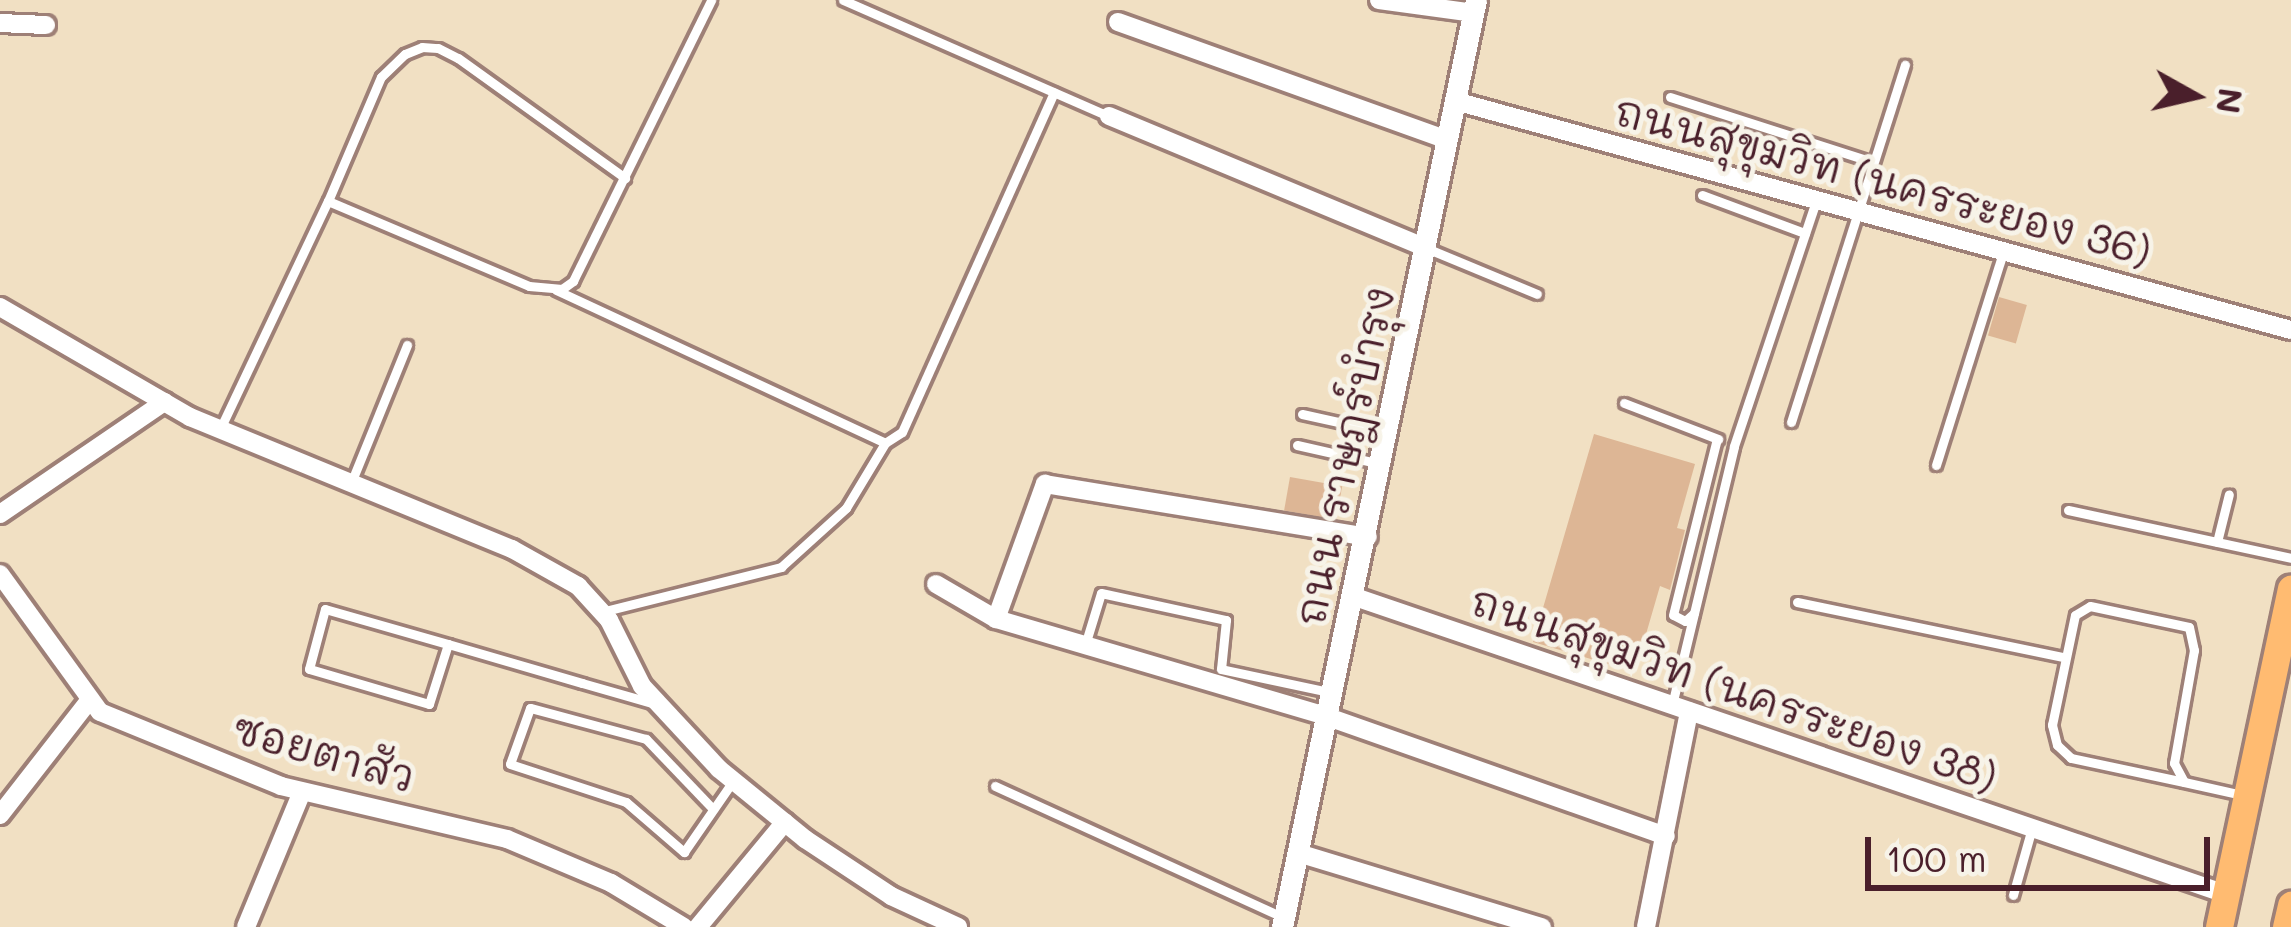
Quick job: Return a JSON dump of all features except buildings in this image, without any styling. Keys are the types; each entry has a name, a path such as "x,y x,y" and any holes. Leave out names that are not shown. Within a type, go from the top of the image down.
{"main road":[{"path":"2219,927 2291,589"},
{"path":"2286,927 2291,905"}],"street":[{"path":"1379,0 1475,6"},
{"name":"ถนน ราษฎร์บำรุง","path":"1283,922 1368,537 1475,6"},
{"path":"1118,22 1445,139"},
{"path":"0,23 46,25"},
{"name":"ถนนสุขุมวิท (นครระยอง 36)","path":"1455,101 2291,330"},
{"path":"1109,116 1426,248"},
{"path":"0,307 164,402 512,549 578,586 605,616 642,686 733,781 784,823 891,896 958,927"},
{"path":"0,514 164,402"},
{"path":"997,619 1045,484 1368,537"},
{"name":"ซอยตาสัว","path":"0,574 88,701 140,730 302,792 508,839 610,884 684,927"},
{"path":"935,584 997,619 1328,717 1666,836"},
{"name":"ถนนสุขุมวิท (นครระยอง 38)","path":"1355,596 2226,894"},
{"path":"0,814 88,701"},
{"path":"1646,927 1666,836 1680,708"},
{"path":"246,927 302,792"},
{"path":"698,927 784,823"},
{"path":"1298,853 1542,927"}],"lane":[{"path":"556,290 573,280 583,265 711,0"},
{"path":"843,0 1109,116"},
{"path":"220,429 381,77 404,54 422,47 439,48 458,58 625,178"},
{"path":"1791,422 1905,65"},
{"path":"605,616 781,567 846,508 884,443 902,432 1054,92"},
{"path":"1670,97 1872,162"},
{"path":"1702,195 1805,232"},
{"path":"1680,708 1694,613 1734,446 1817,198"},
{"path":"328,201 529,286 556,290 884,443"},
{"path":"1426,248 1537,294"},
{"path":"1936,465 2004,249"},
{"path":"351,483 407,345"},
{"path":"1624,403 1734,446"},
{"path":"1303,414 1389,434"},
{"path":"1694,613 1685,621 1673,615 1718,439"},
{"path":"1297,445 1382,464"},
{"path":"2217,542 2229,494"},
{"path":"2068,510 2291,558"},
{"path":"1085,645 1101,593 1226,620 1221,669 1334,693"},
{"path":"1797,602 2063,657"},
{"path":"2184,782 2174,763 2194,650 2189,627 2090,606 2075,615 2063,657 2052,725 2057,746 2072,758 2247,796"},
{"path":"448,644 429,704 309,669 325,608 660,705"},
{"path":"713,809 646,739 530,709 510,764 626,802 684,852 733,781"},
{"path":"994,786 1283,922"},
{"path":"2013,895 2032,828"}]}
